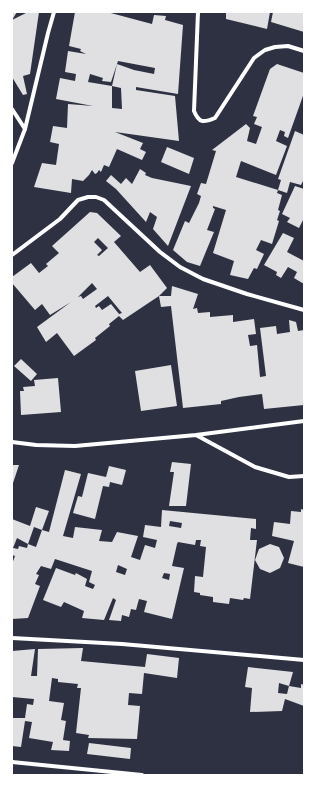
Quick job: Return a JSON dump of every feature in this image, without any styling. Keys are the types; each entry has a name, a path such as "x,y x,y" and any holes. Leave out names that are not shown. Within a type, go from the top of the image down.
{"street":[{"path":"12,163 25,128 54,12"},
{"path":"198,12 194,111 197,118 202,121 208,122 215,118 254,58 264,50 288,46 304,51"},
{"path":"12,109 25,128"},
{"path":"12,255 60,219 78,200 88,197 96,197 104,200 160,252 180,267 203,279 247,294 304,310"},
{"path":"12,442 36,445 75,446 196,435 304,421"},
{"path":"196,435 255,467 289,477 304,476"},
{"path":"12,638 122,644 304,660"},
{"path":"12,762 142,775"}],"building":[{"path":"12,12 17,12 12,20"},
{"path":"28,12 39,12 30,74 23,76 27,94 23,95 12,77 12,20"},
{"path":"75,12 107,12 152,24 154,15 166,16 165,20 183,25 178,94 136,87 136,90 175,96 179,141 115,132 143,143 140,149 146,152 142,160 117,149 109,167 104,165 101,172 99,170 95,174 92,170 83,181 72,179 71,193 34,187 42,163 56,165 59,144 50,142 53,126 67,128 68,104 93,106 56,99 60,78 75,81 76,74 65,72 68,51 86,54 80,51 81,49 69,46","holes":["118,61 155,68 154,74 134,70 117,64","117,64 112,86 88,82 90,74 103,78 102,81 111,82","112,86 121,88 122,109 112,108"]},
{"path":"226,12 270,12 267,29 226,19"},
{"path":"273,12 304,12 304,32 271,22"},
{"path":"277,64 304,73 304,93 288,138 284,136 285,132 280,130 276,141 287,146 276,175 241,161 236,177 278,190 277,193 282,195 278,210 280,211 277,220 279,221 272,244 261,240 256,250 264,254 257,269 254,268 248,279 230,275 234,261 213,253 226,210 213,206 215,209 207,230 214,232 200,266 187,262 173,250 185,221 189,223 199,203 201,196 197,194 201,183 206,184 216,151 212,150 246,124 250,128 247,141 256,144 262,127 254,124 257,117 253,116 270,69"},
{"path":"295,131 304,135 304,181 301,185 290,182 287,193 278,190 281,180 278,179"},
{"path":"167,147 194,158 189,174 161,162"},
{"path":"140,169 146,173 145,175 152,178 191,186 168,246 153,229 157,217 150,212 146,222 116,189 106,181 111,175 121,184 126,178 132,184"},
{"path":"295,186 304,189 304,218 299,228 287,222 290,218 282,214"},
{"path":"90,212 97,213 121,236 114,242 140,272 150,265 167,288 159,296 123,320 119,316 109,324 110,326 95,338 96,340 74,356 57,333 46,342 37,327 71,302 50,315 42,304 35,310 12,283 12,277 31,263 39,273 48,266 46,264 59,253 52,246","holes":["98,238 108,248 99,256 97,255 102,250 94,242","92,283 97,289 83,299 81,296 78,297","108,296 122,313 119,314 111,304 102,310 99,306 96,308 95,306"]},
{"path":"283,233 294,238 287,252 304,261 304,284 294,278 297,272 288,267 281,278 276,275 277,272 264,265"},
{"path":"172,286 198,294 193,309 197,308 198,313 210,312 210,317 233,315 233,322 254,319 256,334 248,335 250,346 257,345 260,377 266,376 260,328 276,326 277,334 290,332 289,320 296,322 298,331 304,330 304,405 264,409 262,394 221,401 221,404 183,408 171,306 161,307 159,296 171,296"},
{"path":"21,359 37,374 31,381 14,366"},
{"path":"171,365 177,406 141,411 135,371"},
{"path":"58,378 61,412 21,415 20,391 24,391 23,387 35,386 34,380"},
{"path":"172,462 191,464 186,506 169,506 174,472 170,472"},
{"path":"12,465 19,465 12,486"},
{"path":"109,466 126,470 122,485 110,482 109,487 103,486 95,519 73,513 78,496 82,497 88,473 106,477"},
{"path":"65,470 81,474 63,536 73,538 75,527 102,530 99,541 112,542 117,532 138,536 131,557 140,560 145,545 155,548 157,540 143,537 145,525 161,527 162,510 256,519 256,529 251,528 250,540 257,540 250,599 244,598 243,600 230,598 229,604 213,602 213,597 200,595 200,593 194,592 195,576 203,577 206,547 200,546 201,540 196,540 195,545 178,542 177,544 172,566 184,568 172,619 144,612 147,601 139,599 136,610 131,609 129,617 122,615 121,621 109,620 116,600 113,598 104,620 82,618 84,611 64,602 61,607 43,600 56,568 75,575 76,573 87,579 85,586 93,589 95,585 89,582 92,571 55,559 51,569 41,566 36,574 39,575 35,584 40,586 28,618 12,619 12,564 15,556 12,555 12,519 30,526 36,507 49,511 42,530 49,532","holes":["170,521 182,523 181,528 169,526","34,527 42,530 36,547 28,544","17,538 28,544 27,548 19,546 18,549 13,548","118,565 127,569 125,575 116,572","164,573 170,574 169,580 162,578"]},
{"path":"301,509 304,510 304,567 288,563 294,541 272,536 274,522 290,524 291,511 301,512"},
{"path":"270,544 279,547 284,558 280,568 270,573 260,569 255,560 259,549"},
{"path":"83,648 81,661 145,667 147,654 179,658 177,678 144,673 142,694 129,693 128,705 140,706 137,739 88,738 89,735 76,733 81,688 77,688 78,684 58,682 58,679 52,678 49,701 64,703 61,720 66,721 63,740 70,741 69,751 51,750 53,742 29,738 32,722 25,721 21,747 12,746 12,718 25,718 27,704 33,705 34,699 12,697 12,651 35,649 31,676 37,676 38,649"},
{"path":"248,667 293,672 289,686 301,688 301,684 304,685 304,706 285,699 282,711 250,712 252,688 245,687","holes":["279,683 289,686 287,694 278,693"]},
{"path":"89,743 131,748 130,759 87,754"}]}
